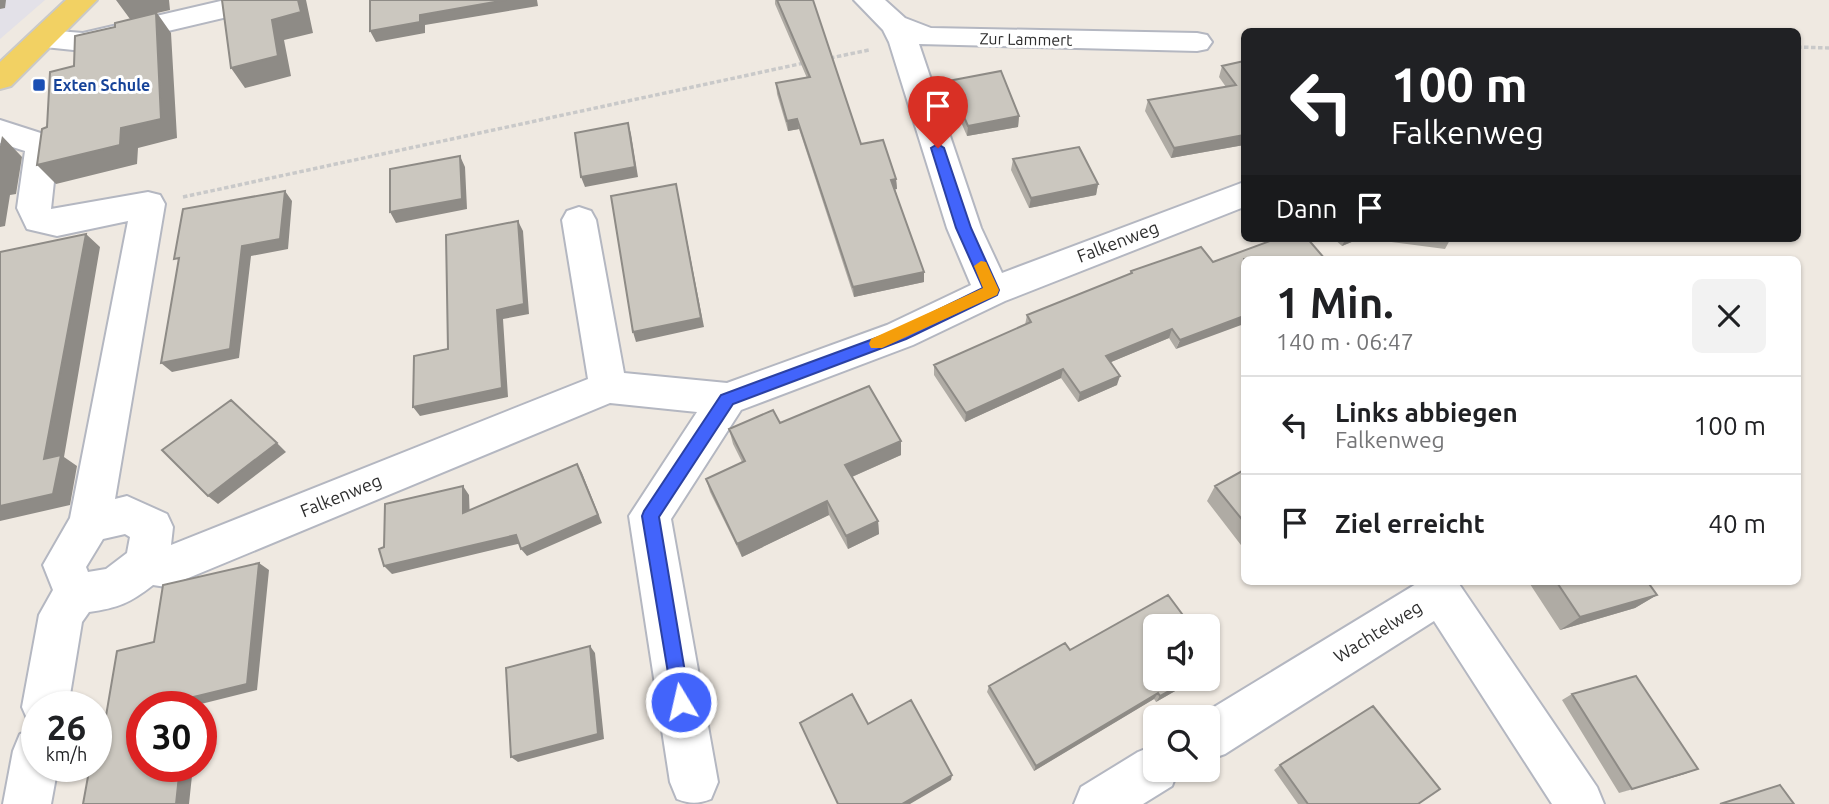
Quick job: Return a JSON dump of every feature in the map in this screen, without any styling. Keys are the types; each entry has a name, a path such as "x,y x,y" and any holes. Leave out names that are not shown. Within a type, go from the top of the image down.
{"main road":[{"path":"0,79 83,0"}],"street":[{"path":"45,39 83,42 264,0"},
{"path":"889,22 964,228 992,290"},
{"name":"Zur Lammert","path":"889,22 928,37 1197,41"},
{"path":"0,131 42,145 34,208 39,220 57,223 145,217 90,524 64,565 76,594"},
{"name":"Falkenweg","path":"147,564 166,567 608,387 727,399 900,335 992,290 1241,195"},
{"path":"579,220 608,387"},
{"path":"694,782 650,516 727,399"},
{"path":"48,691 61,615 76,594 116,588 147,564 152,527 127,515 90,524"},
{"name":"Wachtelweg","path":"1220,729 1437,587 1580,804"},
{"path":"1098,804 1143,776"},
{"path":"27,804 31,782"}],"path":[{"path":"822,60 889,22"},
{"path":"1801,47 1829,48"},
{"path":"145,217 808,62"}],"shaded area":[{"path":"0,0 45,0 0,39"}],"building":[{"path":"222,0 298,0 301,12 272,20 278,56 231,68"},
{"path":"370,0 506,0 420,15 420,22 370,31"},
{"path":"777,0 813,0 861,144 883,140 896,179 891,180 924,272 853,287 797,119 787,121 776,83 810,77"},
{"path":"156,13 161,119 121,128 120,145 37,165 42,129 47,127 50,72 74,66 75,36 115,27 115,23"},
{"path":"1241,62 1241,136 1174,148 1148,100 1236,85 1222,66"},
{"path":"1001,71 1019,116 968,126 948,81"},
{"path":"628,123 635,167 581,177 575,133"},
{"path":"1079,147 1098,184 1031,198 1013,159"},
{"path":"460,156 462,199 390,212 390,169"},
{"path":"676,184 701,318 633,332 611,196"},
{"path":"285,191 280,239 242,246 230,349 161,363 179,258 174,259 183,209"},
{"path":"518,221 524,304 497,310 502,388 413,407 414,356 448,349 446,235"},
{"path":"86,234 44,459 61,455 53,494 0,506 0,252"},
{"path":"1267,242 1310,242 1322,256 1241,256 1241,317 1180,340 1172,329 1106,356 1120,376 1080,393 1063,369 966,413 934,365 1031,322 1027,315 1132,273 1131,271 1201,247 1213,262"},
{"path":"869,386 901,441 845,465 878,521 846,536 827,501 737,544 706,479 745,461 729,429 773,410 780,423"},
{"path":"231,400 277,443 208,496 162,450"},
{"path":"577,464 598,515 521,549 516,535 384,566 379,549 384,547 385,504 463,486 463,513"},
{"path":"1241,472 1241,518 1215,486"},
{"path":"259,563 247,684 217,691 126,691 126,782 178,782 176,804 83,804 87,782 112,782 110,691 117,651 154,642 163,585"},
{"path":"1559,585 1650,585 1657,595 1580,617"},
{"path":"1168,595 1182,614 1143,614 1143,691 1169,691 1160,696 1158,693 1036,766 989,686 1065,643 1070,650"},
{"path":"590,646 598,734 511,757 506,668"},
{"path":"1636,676 1698,769 1632,789 1572,694"},
{"path":"852,694 868,724 911,700 952,775 902,804 838,804 800,723"},
{"path":"1373,706 1440,789 1418,804 1308,804 1280,765"},
{"path":"1780,785 1794,804 1720,804"}],"slow traffic":[{"path":"877,344 992,290 981,266"}],"place":[{"name":"Exten Schule","path":"39,85"}],"route":[{"path":"681,702 650,516 727,399 900,335 992,290 964,228 938,148"}]}
